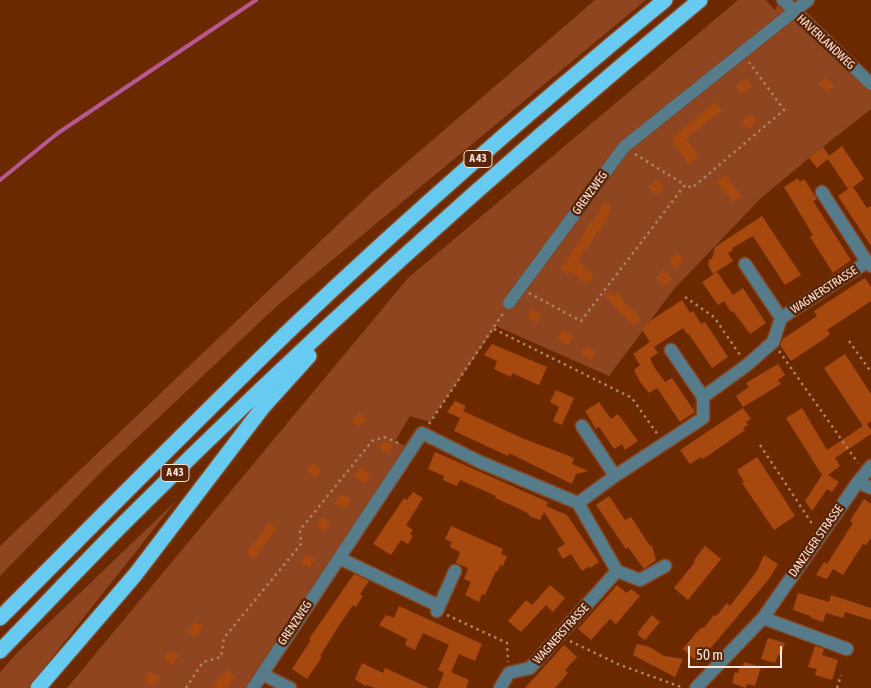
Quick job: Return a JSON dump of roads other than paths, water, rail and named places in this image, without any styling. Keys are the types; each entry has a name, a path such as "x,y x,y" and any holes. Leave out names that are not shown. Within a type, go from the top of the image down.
{"highway":[{"name":"A 43","path":"0,618 106,510 296,325 476,161 666,0"},
{"name":"A 43","path":"0,651 127,520 309,343 508,163 700,0"},
{"path":"38,688 135,575 263,407 356,302"}],"street":[{"name":"HAVERLANDWEG","path":"783,0 793,12 871,84"},
{"name":"GRENZWEG","path":"509,303 624,147 808,0"},
{"name":"WAGNERSTRASSE","path":"703,398 747,365 773,342 781,318 869,264 822,192"},
{"name":"WAGNERSTRASSE","path":"745,264 781,318"},
{"path":"665,566 640,580 617,570 578,503 615,476 703,418 703,398 671,350"},
{"path":"582,426 615,476"},
{"name":"GRENZWEG","path":"253,688 422,433 480,462 578,503"},
{"path":"865,474 871,488"},
{"name":"DANZIGER STRASSE","path":"696,688 763,618 865,474"},
{"path":"338,558 438,608 455,571"},
{"name":"WAGNERSTRASSE","path":"500,688 510,673 530,668 617,570"},
{"path":"763,618 847,649"},
{"path":"262,674 290,688"}],"waterway":[{"path":"0,180 58,133 256,0"}]}
